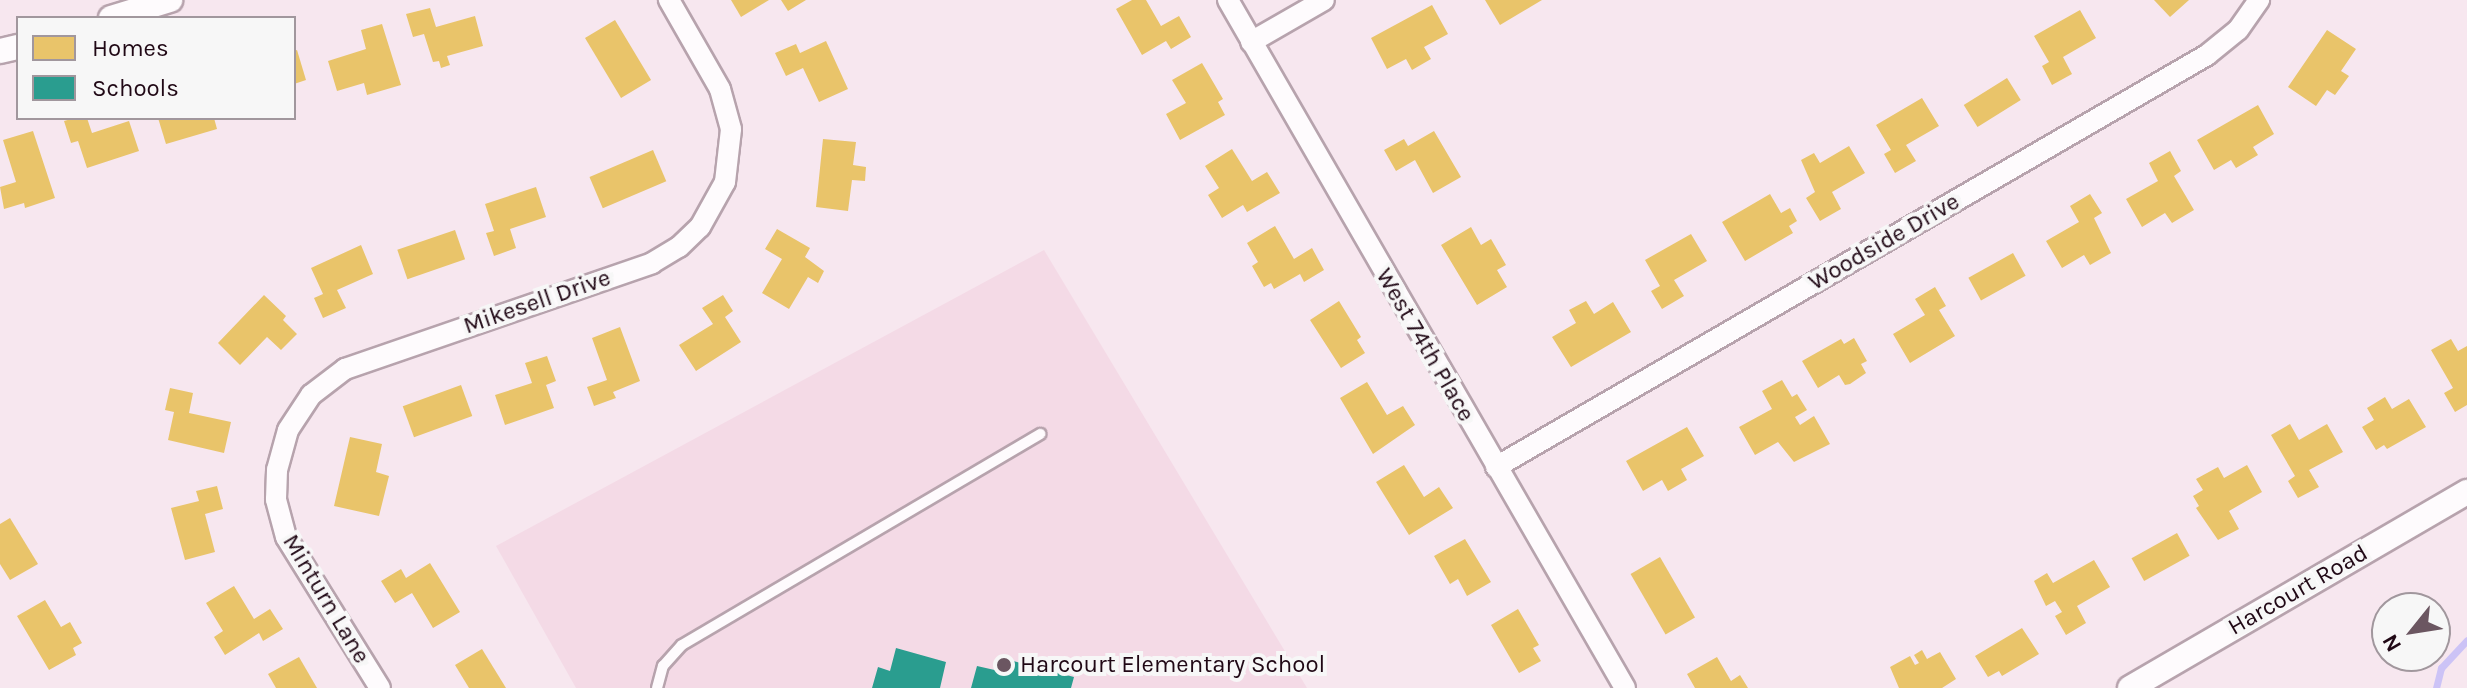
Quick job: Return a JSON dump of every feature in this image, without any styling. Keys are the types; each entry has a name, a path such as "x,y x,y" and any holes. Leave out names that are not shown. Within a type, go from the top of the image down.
{"street":[{"path":"118,16 170,0"},
{"name":"Mikesell Drive","path":"279,460 288,430 305,403 345,369 652,263 687,241 707,219 725,182 731,161 731,129 723,99 669,0"},
{"name":"West 74th Place","path":"1228,0 1625,688"},
{"path":"1251,42 1324,0"},
{"name":"Woodside Drive","path":"1496,467 2207,55 2238,30 2259,0"},
{"name":"Minturn Lane","path":"279,460 276,499 286,537 380,688"},
{"name":"Harcourt Road","path":"2137,686 2467,492"}],"lane":[{"path":"657,688 663,666 682,645 1040,434"}],"shaded area":[{"path":"1044,250 1307,688 576,688 496,546"}],"building: Homes":[{"path":"731,0 769,0 741,17"},
{"path":"781,0 806,0 788,11"},
{"path":"1132,0 1146,0 1161,26 1179,16 1191,37 1171,49 1166,41 1142,55 1116,9"},
{"path":"1485,0 1542,0 1500,25"},
{"path":"2154,0 2189,0 2170,17"},
{"path":"1432,5 1448,34 1424,47 1431,59 1412,70 1406,59 1387,69 1371,38"},
{"path":"430,8 436,27 475,16 483,46 447,56 450,65 441,68 439,61 433,62 424,34 413,37 406,14"},
{"path":"2080,10 2096,38 2063,57 2072,74 2052,85 2042,66 2049,62 2034,36"},
{"path":"615,20 651,80 621,98 585,38"},
{"path":"382,24 401,85 367,95 364,83 337,91 328,61 366,49 361,30"},
{"path":"2327,30 2356,49 2341,71 2349,76 2335,95 2327,90 2316,106 2288,87"},
{"path":"826,41 848,89 819,102 803,68 786,76 775,53 796,44 800,53"},
{"path":"296,50 306,80 296,83"},
{"path":"1202,63 1223,99 1218,102 1225,115 1180,140 1166,114 1186,103 1172,80"},
{"path":"2007,78 2021,100 1978,127 1964,105"},
{"path":"1922,98 1939,126 1906,145 1916,161 1895,173 1884,154 1891,150 1876,125"},
{"path":"2258,105 2274,134 2253,147 2258,155 2236,168 2231,160 2214,170 2197,140"},
{"path":"88,120 92,133 129,121 139,151 87,168 78,141 71,143 64,121"},
{"path":"159,120 215,120 217,129 166,144"},
{"path":"33,131 55,198 25,208 24,203 4,209 0,187 16,182 3,140"},
{"path":"1434,131 1461,177 1433,193 1415,160 1396,171 1384,150 1404,139 1408,146"},
{"path":"823,139 856,142 853,165 866,167 865,181 852,180 848,211 816,207"},
{"path":"1849,146 1865,173 1832,192 1841,209 1820,221 1806,198 1815,192 1801,160 1814,153 1820,163"},
{"path":"1232,149 1252,181 1267,172 1280,193 1247,212 1243,205 1222,218 1208,195 1219,188 1205,166"},
{"path":"653,150 666,181 603,208 589,177"},
{"path":"2170,151 2181,171 2174,176 2194,210 2172,223 2165,213 2142,227 2126,199 2158,181 2149,163"},
{"path":"536,187 546,217 510,229 516,248 494,256 486,233 494,231 485,204"},
{"path":"1770,194 1781,213 1790,208 1797,221 1789,226 1793,233 1745,261 1722,222"},
{"path":"2090,194 2102,213 2094,218 2111,253 2090,265 2084,255 2062,268 2046,241 2079,222 2070,206"},
{"path":"1275,226 1294,259 1312,248 1324,270 1304,282 1300,274 1274,289 1271,283 1264,287 1252,266 1258,262 1247,243"},
{"path":"1471,227 1481,245 1491,239 1506,265 1497,270 1507,287 1477,305 1441,245"},
{"path":"777,229 810,248 805,257 824,271 818,283 808,277 789,309 762,293 782,259 765,249"},
{"path":"455,230 465,259 407,279 397,250"},
{"path":"1691,234 1707,261 1674,280 1684,296 1662,309 1651,291 1660,286 1645,260"},
{"path":"361,245 373,274 337,290 346,308 323,318 314,298 323,294 311,268"},
{"path":"2013,253 2026,276 1981,300 1968,278"},
{"path":"1935,287 1946,306 1939,310 1955,336 1910,363 1893,334 1925,315 1915,299"},
{"path":"264,295 286,316 283,320 297,334 281,350 267,337 240,365 218,343"},
{"path":"723,295 733,311 725,317 741,342 696,371 679,345 713,324 702,308"},
{"path":"1339,301 1361,337 1357,340 1365,353 1341,368 1310,320"},
{"path":"1586,301 1594,314 1613,302 1631,332 1571,367 1552,337 1576,323 1569,310"},
{"path":"620,327 640,381 613,392 616,398 594,406 587,387 607,380 592,338"},
{"path":"1854,338 1867,361 1861,364 1866,373 1845,385 1839,375 1818,388 1802,361 1841,339 1844,344"},
{"path":"2451,339 2458,351 2467,346 2467,405 2455,412 2444,393 2453,388 2431,350"},
{"path":"547,356 556,381 546,385 554,408 505,425 495,395 532,383 525,363"},
{"path":"1782,380 1792,397 1797,394 1807,410 1795,417 1800,425 1814,416 1830,444 1794,462 1778,442 1755,455 1739,427 1772,409 1762,391"},
{"path":"1367,382 1387,415 1403,406 1415,425 1373,454 1340,398"},
{"path":"461,385 472,416 414,437 403,406"},
{"path":"170,388 193,393 189,413 231,422 224,453 168,440 174,412 165,410"},
{"path":"2385,397 2392,409 2409,399 2426,427 2387,449 2384,445 2376,450 2362,427 2374,420 2367,408"},
{"path":"2290,424 2299,440 2327,424 2343,452 2309,470 2319,487 2298,498 2288,481 2295,476 2271,435"},
{"path":"1687,427 1704,456 1681,469 1687,480 1668,491 1662,480 1643,491 1626,461"},
{"path":"350,437 382,444 376,472 389,476 379,516 334,506"},
{"path":"1404,465 1424,497 1439,487 1453,508 1409,535 1376,482"},
{"path":"2247,465 2262,492 2229,511 2239,529 2218,540 2196,508 2199,506 2193,496 2203,490 2196,479 2218,467 2224,478"},
{"path":"217,486 223,509 205,514 215,552 185,560 171,508 199,501 196,491"},
{"path":"10,518 38,564 10,580 0,564 0,524"},
{"path":"2177,533 2190,556 2144,581 2132,558"},
{"path":"1465,539 1491,582 1467,596 1458,579 1450,584 1434,556"},
{"path":"1660,557 1695,618 1666,635 1631,574"},
{"path":"2094,560 2110,587 2077,606 2086,623 2066,635 2055,616 2062,612 2055,601 2046,606 2034,581 2047,573 2053,583"},
{"path":"430,563 460,612 433,628 412,593 395,603 381,581 401,569 406,578"},
{"path":"234,586 254,619 270,609 283,629 263,641 259,633 225,655 214,637 223,631 206,603"},
{"path":"45,600 61,627 70,622 82,643 73,648 76,655 49,670 17,616"},
{"path":"1518,609 1539,645 1533,648 1541,661 1519,673 1491,625"},
{"path":"2022,628 2039,654 2002,676 1999,671 1988,677 1975,656"},
{"path":"482,649 506,688 469,688 455,665"},
{"path":"1922,650 1927,659 1940,652 1956,679 1942,688 1899,688 1890,667 1910,656 1915,665 1919,663 1914,655"},
{"path":"299,657 317,688 276,688 268,674"},
{"path":"1717,657 1731,681 1740,675 1748,688 1695,688 1687,674"}],"building: Schools":[{"path":"896,648 946,662 940,688 872,688 878,667 890,671"},
{"path":"1002,658 1074,677 1071,688 971,688 977,666 999,671"}],"waterway":[{"path":"2436,688 2441,668 2467,640"}],"place":[{"name":"Harcourt Elementary School","path":"1004,665"}]}
